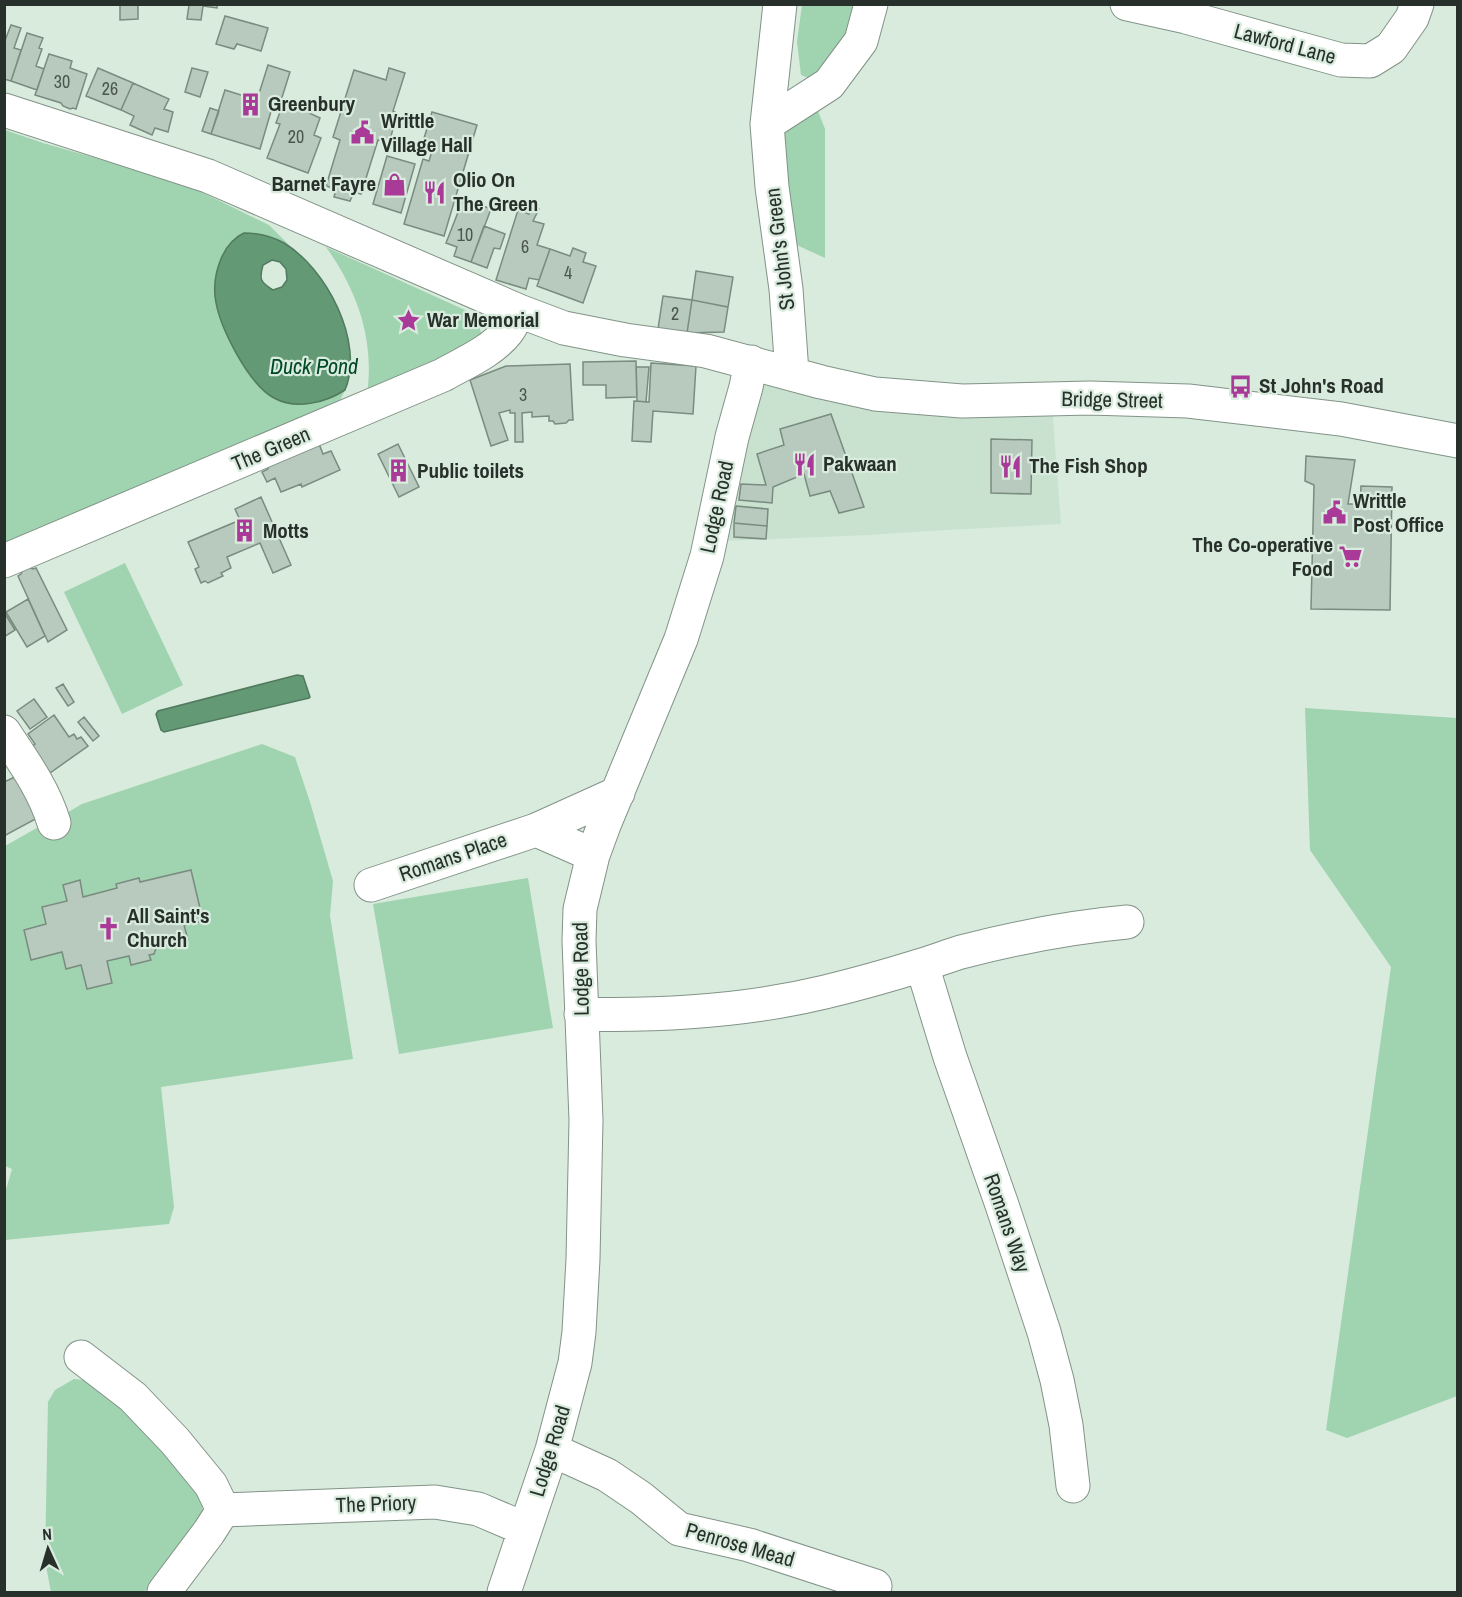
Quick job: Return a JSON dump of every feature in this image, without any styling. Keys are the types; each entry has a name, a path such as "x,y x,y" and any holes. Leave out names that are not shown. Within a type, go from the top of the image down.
{"street":[{"name":"St John's Green","path":"770,368 786,289 772,188 768,124 780,4"},
{"path":"768,124 828,84 861,41 870,4"},
{"name":"Lawford Lane","path":"1127,4 1186,17 1341,60 1370,61 1391,48 1412,18 1417,4"},
{"path":"4,110 208,176 519,311 564,328 626,340 706,351 770,368"},
{"name":"The Green","path":"4,561 443,375 500,340 519,311"},
{"name":"Bridge Street","path":"770,368 874,394 921,399 962,401 1090,398 1188,401 1341,418 1458,441"},
{"name":"Lodge Road","path":"504,1593 552,1450 575,1363 579,1332 586,1120 581,1014 580,909 593,855 604,825 681,639 707,556 732,437 746,387 770,368"},
{"path":"4,732 39,787 54,823"},
{"name":"Romans Place","path":"371,885 536,830 618,793"},
{"name":"Romans Place","path":"536,830 593,855"},
{"path":"581,1014 635,1015 772,1003 825,992 960,953 1055,931 1096,924 1127,922"},
{"name":"Romans Way","path":"922,965 950,1057 1044,1332 1066,1425 1073,1486"},
{"path":"81,1357 133,1397 175,1441 211,1485 223,1510 164,1593"},
{"name":"Penrose Mead","path":"552,1450 607,1475 641,1498 679,1529 749,1545 875,1586"},
{"name":"The Priory","path":"223,1510 435,1502 478,1509 525,1529"}],"shaded area":[{"path":"802,5 856,5 847,37 811,79 801,75 797,42"},
{"path":"814,101 825,129 825,258 790,242 784,118"},
{"path":"5,130 183,183 269,225 294,250 276,239 256,234 245,234 234,239 223,256 215,285 215,297 222,323 245,368 264,392 278,399 314,401 332,397 345,390 337,407 5,546"},
{"path":"326,247 465,310 476,320 481,333 465,348 367,394 368,354 361,316 347,281"},
{"path":"761,378 1052,406 1061,524 725,541"},
{"path":"125,563 183,685 122,714 64,592"},
{"path":"1305,708 1457,718 1457,1396 1347,1438 1326,1430 1391,967 1310,850"},
{"path":"262,744 295,757 333,881 330,916 353,1059 161,1087 174,1207 169,1224 5,1240 5,1193 12,1169 5,1166 5,846 82,804"},
{"path":"528,878 553,1028 399,1054 373,904"},
{"path":"74,1379 95,1381 124,1402 203,1498 202,1518 156,1580 144,1592 51,1592 45,1561 48,1402 55,1390"}],"water":[{"name":"Duck Pond","path":"244,233 255,234 284,243 300,255 327,288 346,329 350,350 350,371 345,390 320,401 292,404 274,398 254,380 228,337 215,296 220,260 236,238","holes":["272,260 280,262 286,269 287,280 282,287 273,290 262,280 263,265"]},
{"path":"297,675 303,676 309,698 164,732 161,730 156,714 158,711"}],"building":[{"path":"120,4 138,4 138,19 120,20"},
{"path":"183,4 217,4 217,8 203,6 201,20 187,19 189,5"},
{"path":"225,16 268,28 261,51 237,44 234,49 216,44"},
{"path":"11,25 21,28 14,48 21,50 11,81 4,79 4,43"},
{"path":"27,33 43,38 36,66 44,69 37,90 11,81"},
{"path":"49,54 72,61 70,68 87,74 76,109 70,109 61,103 35,95"},
{"name":"Greenbury","path":"268,65 290,72 278,110 272,108 260,149 211,134 225,90 257,100"},
{"path":"98,68 133,83 121,110 86,96"},
{"path":"192,68 208,72 200,97 185,92"},
{"name":"Writtle Village Hall","path":"389,68 405,73 393,111 395,112 390,129 393,129 389,143 378,140 361,194 354,192 350,201 334,197 336,189 326,186 340,140 333,137 354,70 386,80"},
{"path":"133,83 169,99 164,109 173,112 168,132 155,128 152,135 130,125 134,116 121,110"},
{"path":"284,101 310,111 309,113 320,118 314,135 321,138 308,173 267,158 280,124 276,123"},
{"path":"210,108 219,111 211,134 202,131"},
{"name":"Olio On The Green","path":"432,112 477,125 444,236 404,224 423,159 429,161 432,151 421,148"},
{"name":"Barnet Fayre","path":"387,156 415,164 401,213 373,204"},
{"path":"462,202 476,207 478,204 491,209 471,262 454,256 457,247 446,243"},
{"path":"531,207 539,209 533,221 544,224 537,245 550,249 539,280 529,278 526,289 496,280 518,210 529,214"},
{"path":"484,226 505,234 500,249 494,248 487,268 471,262"},
{"path":"573,248 586,253 583,262 596,266 583,303 537,286 550,249 570,256"},
{"path":"696,271 733,277 728,307 692,300"},
{"path":"663,296 692,300 687,333 658,329"},
{"path":"692,300 728,307 724,332 687,333"},
{"path":"636,361 637,397 606,398 606,385 583,385 583,362"},
{"path":"651,363 696,366 693,414 653,411 651,442 632,441 634,401 649,402"},
{"path":"570,364 573,420 555,424 549,421 549,416 532,417 532,412 522,413 523,442 515,442 515,413 510,413 510,410 499,413 508,440 491,446 470,380 506,366"},
{"path":"636,367 649,367 646,402 637,401"},
{"name":"Pakwaan","path":"831,414 864,507 839,513 830,491 810,496 804,474 773,487 772,503 739,500 741,484 766,485 757,454 784,445 780,429"},
{"path":"316,436 323,454 331,451 340,470 302,487 301,484 281,492 275,478 267,482 262,472 268,469 264,459"},
{"name":"The Fish Shop","path":"991,439 1032,440 1031,494 991,493"},
{"name":"Public toilets","path":"398,444 419,487 399,497 378,454"},
{"name":"The Co-operative Food","path":"1306,456 1355,460 1348,504 1360,504 1361,486 1392,487 1390,610 1311,609 1314,485 1305,481"},
{"name":"Motts","path":"261,497 291,565 273,573 260,543 227,557 231,568 221,573 223,576 208,583 205,581 201,583 195,569 199,567 188,542 240,520 235,509"},
{"path":"736,506 768,509 767,526 734,523"},
{"path":"734,523 767,526 766,539 734,537"},
{"path":"36,568 67,630 48,642 18,576 23,569"},
{"path":"28,599 45,636 27,647 6,612"},
{"path":"4,612 15,630 4,637"},
{"path":"63,684 74,702 68,706 56,688"},
{"path":"34,699 47,717 30,729 17,711"},
{"path":"54,715 69,737 74,734 77,739 81,737 88,746 50,773 31,747 35,744 28,734"},
{"path":"84,717 99,736 93,741 78,722"},
{"path":"19,775 41,816 4,836 4,782"},
{"name":"All Saint's Church","path":"191,870 203,921 184,925 188,940 156,948 154,954 149,955 151,960 131,965 129,956 107,961 112,983 87,989 81,965 66,969 62,952 31,960 24,930 46,924 42,907 67,901 63,885 80,880 83,897 117,888 116,884 139,878 140,882"}],"place":[{"name":"Greenbury","path":"250,104"},
{"name":"Writtle Village Hall","path":"363,133"},
{"name":"Barnet Fayre","path":"394,184"},
{"name":"Olio On The Green","path":"435,192"},
{"name":"War Memorial","path":"409,320"},
{"name":"St John's Road","path":"1241,386"},
{"name":"Pakwaan","path":"805,464"},
{"name":"The Fish Shop","path":"1011,466"},
{"name":"Public toilets","path":"399,471"},
{"name":"Writtle Post Office","path":"1335,513"},
{"name":"Motts","path":"245,531"},
{"name":"The Co-operative Food","path":"1351,557"},
{"name":"All Saint's Church","path":"109,928"}]}
